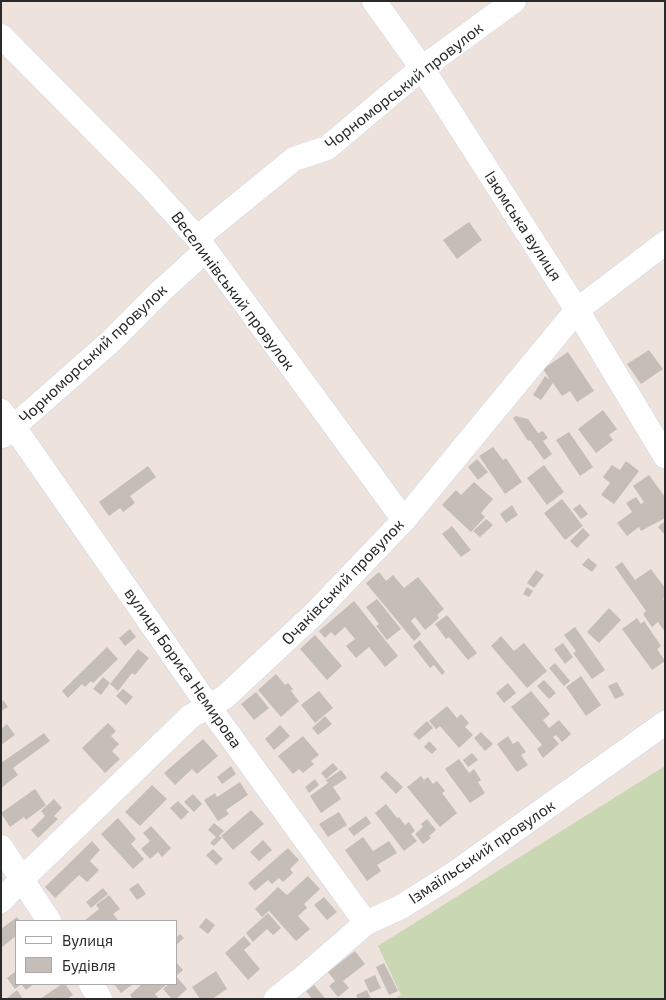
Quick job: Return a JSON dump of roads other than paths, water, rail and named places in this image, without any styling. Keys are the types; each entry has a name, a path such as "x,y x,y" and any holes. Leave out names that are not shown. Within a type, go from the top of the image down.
{"street":[{"name":"Ізюмська вулиця","path":"374,1 422,68 577,310 665,456"},
{"name":"Чорноморський провулок","path":"6,425 110,342 160,292 201,244 294,159 327,148 422,68 514,1"},
{"name":"Веселинівський провулок","path":"1,36 147,183 201,244 404,520"},
{"name":"Очаківський провулок","path":"1,901 191,716 225,697 315,613 404,520 577,310 665,243"},
{"name":"вулиця Бориса Немирова","path":"6,425 366,923"},
{"name":"Ізмаїльський провулок","path":"276,999 366,923 401,907 452,875 665,723"},
{"path":"1,847 48,920"},
{"path":"91,985 100,999"}]}
